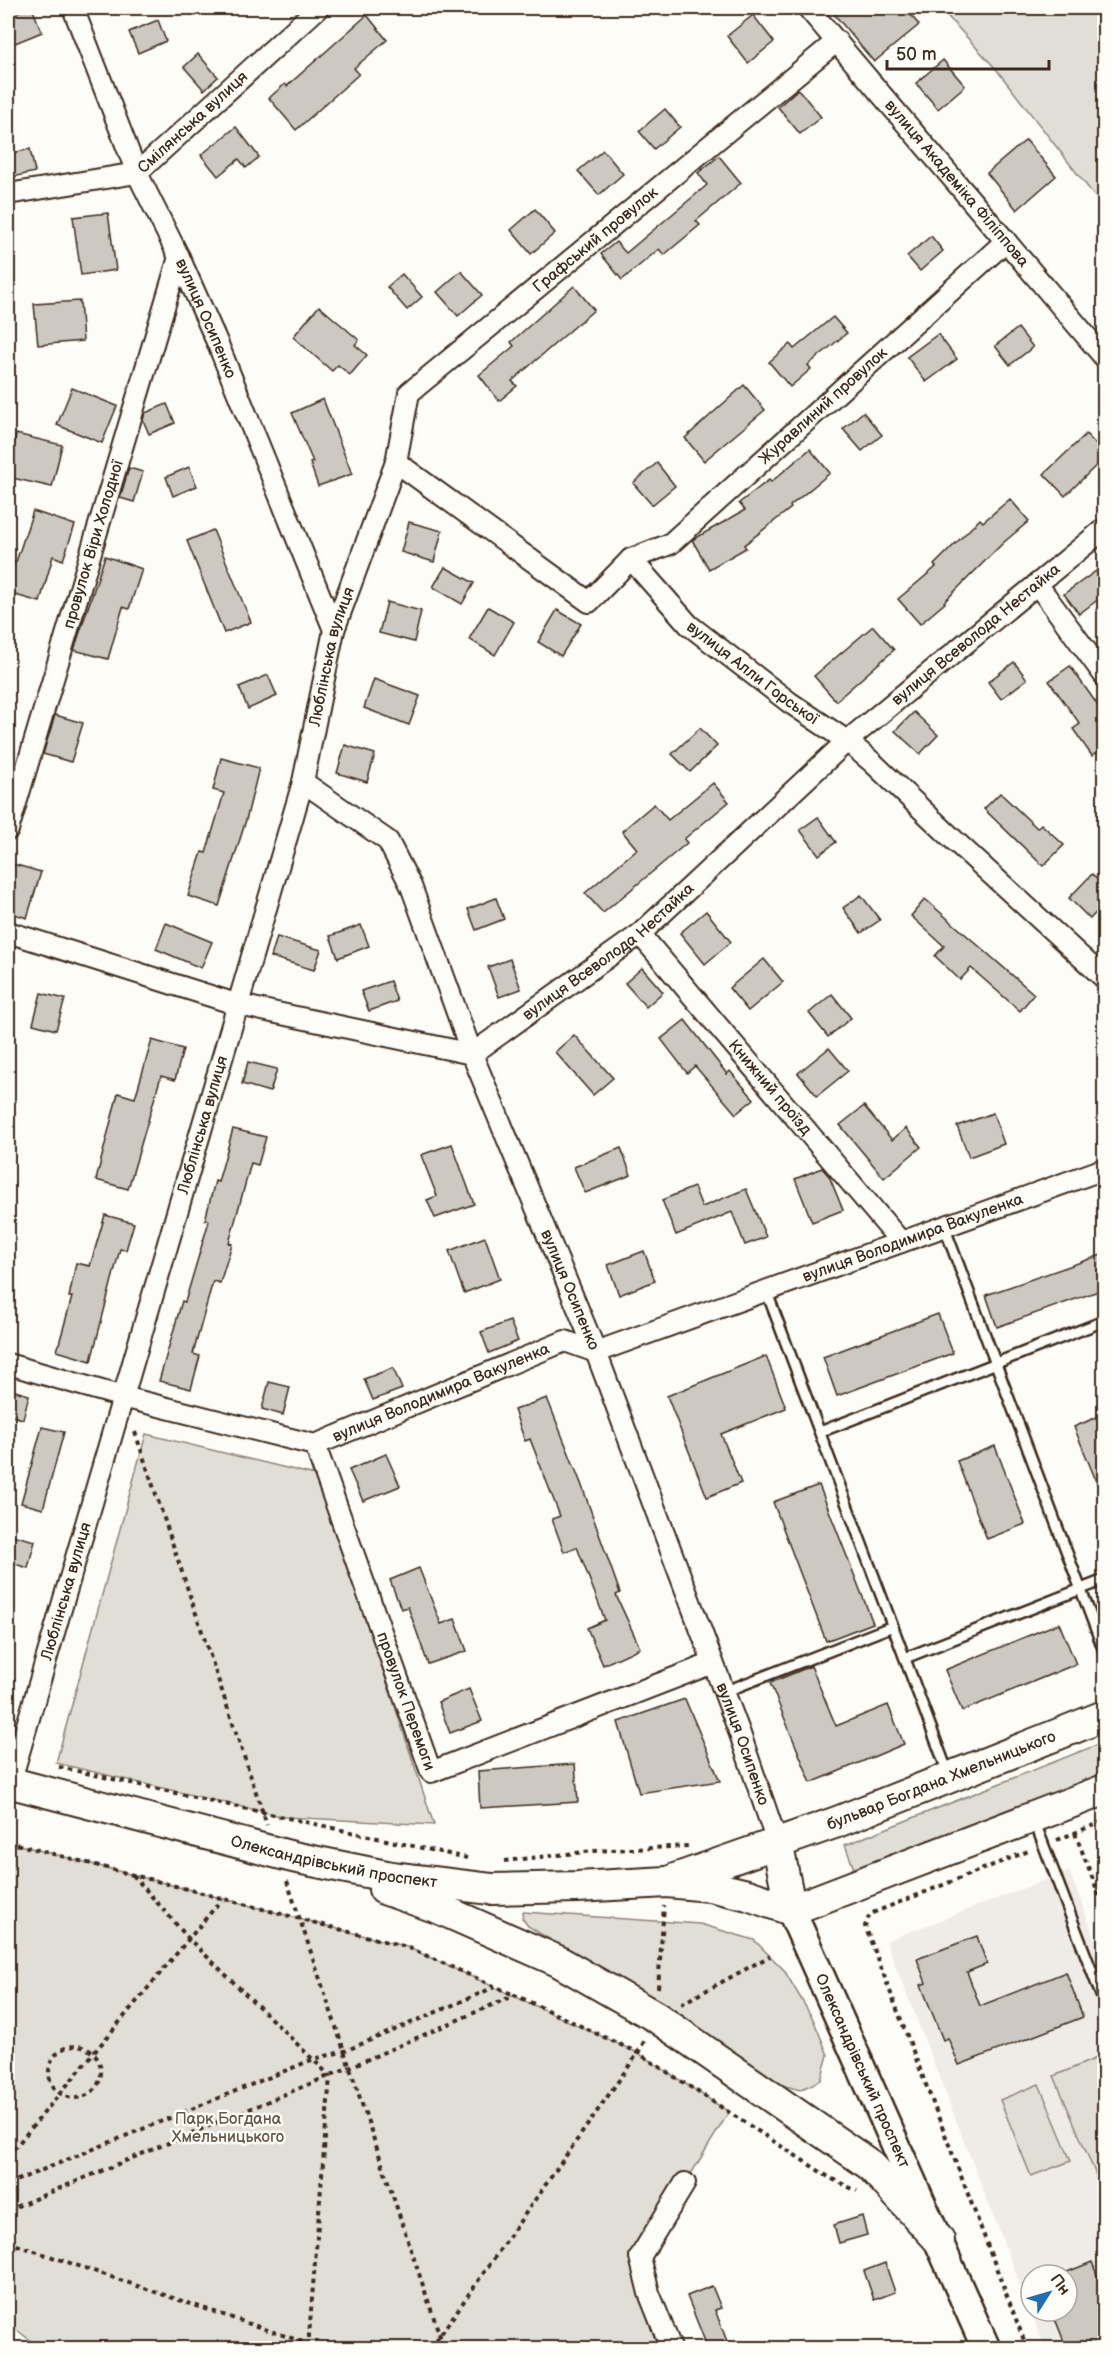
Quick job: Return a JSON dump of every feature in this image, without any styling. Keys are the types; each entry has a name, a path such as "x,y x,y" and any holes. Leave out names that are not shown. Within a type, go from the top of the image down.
{"main road":[{"name":"бульвар Богдана Хмельницького","path":"777,1842 837,1822 1104,1716"},
{"name":"Олександрівський проспект","path":"10,1778 293,1857 391,1877 491,1888 577,1887 667,1882 719,1888 791,1910 986,2349"},
{"path":"777,1842 791,1910 1039,1831 1104,1790"},
{"name":"Олександрівський проспект","path":"667,1882 777,1842"},
{"path":"293,1857 449,1912 558,1961 656,2018 870,2165 939,2240"}],"street":[{"name":"вулиця Осипенко","path":"73,8 136,172 179,257 217,342 334,630"},
{"name":"Смілянська вулиця","path":"8,194 136,172 318,8"},
{"name":"вулиця Академіка Філіппова","path":"808,8 1104,357"},
{"name":"Графський провулок","path":"396,462 409,393 837,41"},
{"name":"Журавлиний провулок","path":"631,560 670,544 1006,241"},
{"name":"провулок Віри Холодної","path":"8,830 179,257"},
{"path":"396,462 588,602 631,560"},
{"name":"Люблінська вулиця","path":"10,1778 303,782 334,630 396,462"},
{"name":"вулиця Всеволода Нестайка","path":"472,1054 640,934 847,741 1104,529"},
{"name":"вулиця Алли Горської","path":"631,560 689,625 789,702 847,741 872,762 1104,978"},
{"path":"1037,584 1104,675"},
{"name":"вулиця Осипенко","path":"303,782 388,841 411,886 472,1054 596,1352 724,1692 777,1842"},
{"path":"8,932 239,1005 472,1054"},
{"name":"Книжний проїзд","path":"640,934 901,1242"},
{"name":"вулиця Володимира Вакуленка","path":"8,1364 123,1397 315,1445 565,1341 596,1352 1104,1169"},
{"name":"провулок Перемоги","path":"315,1445 431,1772 713,1663"},
{"path":"671,2349 649,2292 640,2258 685,2183"}],"lane":[{"path":"944,1226 994,1364 1104,1651"},
{"path":"766,1290 950,1777"},
{"path":"820,1432 1104,1321"},
{"path":"905,1658 1104,1580"},
{"path":"724,1692 893,1626"},
{"path":"1039,1831 1104,2003"}],"path":[{"path":"10,1778 476,1860"},
{"path":"1028,2349 865,1926 870,1914 1039,1831 1075,1833 1104,1821"},
{"path":"1075,1833 1104,1908"},
{"path":"8,1842 407,1947 638,2053 830,2178 860,2192"},
{"path":"500,1862 594,1851 687,1846 698,1843"},
{"path":"8,2242 308,2346 330,2076 189,1939 133,1875"},
{"path":"431,2349 638,2053 656,2018 667,1882"},
{"path":"8,2156 222,1899"},
{"path":"656,2018 770,1956"},
{"path":"8,2184 314,2059 345,2051 496,1986"},
{"path":"8,2210 330,2076 515,1995"},
{"path":"76,2046 85,2047 93,2053 102,2071 98,2085 93,2092 76,2099 59,2094 50,2082 49,2076 49,2067 57,2053 66,2047 76,2046"}],"shaded area":[{"path":"1069,1871 1104,1961 1104,2348 1045,2348 1035,2323 1079,2323 1079,2263 1019,2263 1019,2281 886,1941"}],"green space":[{"path":"940,8 1104,8 1104,208 996,69"},
{"path":"146,1434 319,1476 434,1825 285,1817 56,1763"},
{"path":"1104,1742 1104,1780 857,1877 845,1845"},
{"name":"Парк Богдана Хмельницького","path":"8,1842 407,1947 638,2053 729,2112 640,2257 675,2348 40,2348 8,2323"},
{"path":"523,1912 700,1924 754,1940 784,1970 813,2019 828,2055 821,2080 800,2090 782,2085 528,1926 522,1918"},
{"path":"1104,2055 1104,2194 1054,2076"},
{"path":"1039,2084 1071,2161 1031,2176 1000,2100"}],"building":[{"path":"32,8 42,32 8,46 8,15"},
{"path":"829,8 905,8 919,25 874,62"},
{"path":"367,15 387,40 354,68 359,74 296,130 269,98 285,84 287,86"},
{"path":"753,15 774,42 748,63 727,36"},
{"path":"158,20 166,41 138,53 129,32"},
{"path":"198,54 218,77 204,90 184,67"},
{"path":"943,60 965,86 938,109 916,83"},
{"path":"798,89 821,117 800,134 778,107"},
{"path":"665,109 680,127 654,149 639,131"},
{"path":"236,127 259,157 246,168 239,159 218,176 201,155"},
{"path":"1026,140 1056,176 1017,210 987,173"},
{"path":"30,149 35,172 8,178 8,154"},
{"path":"603,150 623,174 599,195 578,171"},
{"path":"719,156 741,183 696,221 700,225 664,255 659,249 622,280 601,254 616,242 626,253 707,185 698,173"},
{"path":"535,209 555,233 531,254 511,230"},
{"path":"108,213 116,270 81,275 73,217"},
{"path":"931,236 943,251 920,271 907,256"},
{"path":"461,271 482,295 458,316 437,292"},
{"path":"402,274 422,297 407,310 387,287"},
{"path":"574,286 594,310 512,381 517,386 499,401 479,375 514,346 511,342"},
{"path":"80,301 83,341 38,345 34,304"},
{"path":"319,306 359,340 355,345 367,355 350,375 338,365 332,371 293,337"},
{"path":"833,317 847,333 808,365 811,369 790,387 769,362 790,344 794,349"},
{"path":"1018,328 1033,347 1010,365 995,346"},
{"path":"938,334 957,359 926,382 907,357"},
{"path":"744,385 765,410 704,461 685,438"},
{"path":"72,388 117,406 102,443 57,425"},
{"path":"323,399 352,474 318,486 310,463 313,462 292,413"},
{"path":"167,404 175,423 149,434 143,420 145,413"},
{"path":"863,412 882,435 862,451 843,429"},
{"path":"16,434 62,445 52,487 8,477"},
{"path":"1086,434 1104,453 1104,458 1065,496 1044,474"},
{"path":"810,449 830,473 790,506 791,508 744,545 746,548 709,569 692,540 745,510 739,503 769,480 771,482"},
{"path":"657,463 675,486 652,505 633,483"},
{"path":"189,467 197,486 173,496 166,477"},
{"path":"129,468 143,472 134,502 120,498"},
{"path":"1010,499 1029,521 1003,543 945,603 920,624 898,599 936,567 934,565 980,519 983,522"},
{"path":"33,511 75,525 63,560 53,556 40,602 8,593 14,562 16,562"},
{"path":"409,522 442,531 434,562 401,552"},
{"path":"213,530 251,622 224,633 187,541"},
{"path":"105,556 142,569 129,609 123,607 108,659 74,650"},
{"path":"445,567 474,583 462,604 433,587"},
{"path":"1096,571 1104,582 1104,595 1079,614 1064,594"},
{"path":"387,602 421,611 414,642 379,633"},
{"path":"488,607 514,622 495,655 469,639"},
{"path":"557,610 581,624 561,656 538,642"},
{"path":"873,626 894,650 836,701 814,676"},
{"path":"1014,662 1027,679 1001,699 988,682"},
{"path":"1070,666 1104,714 1104,747 1092,756 1073,729 1080,724 1049,681"},
{"path":"268,675 277,696 248,709 239,687"},
{"path":"374,679 420,696 409,725 364,708"},
{"path":"914,712 938,735 920,754 895,731"},
{"path":"55,715 83,723 71,762 43,754"},
{"path":"700,728 717,746 690,772 672,754"},
{"path":"345,745 375,754 367,782 337,773"},
{"path":"221,758 259,768 246,820 219,906 188,896 202,852 206,853 224,793 213,790"},
{"path":"713,783 729,802 684,839 687,843 603,913 585,893 637,849 622,831 654,804 668,820"},
{"path":"1000,793 1037,828 1041,824 1064,845 1043,866 984,809"},
{"path":"818,817 836,842 819,855 800,830"},
{"path":"13,864 41,872 27,918 8,912 8,881"},
{"path":"1092,874 1104,887 1104,904 1090,919 1069,898"},
{"path":"861,895 880,920 861,933 843,908"},
{"path":"496,898 504,919 476,930 468,909"},
{"path":"925,899 1034,994 1020,1011 971,968 960,980 935,956 944,946 911,916"},
{"path":"706,911 731,942 705,964 680,933"},
{"path":"166,923 212,942 201,968 156,949"},
{"path":"361,925 369,946 338,958 330,936"},
{"path":"277,937 321,950 314,970 271,957"},
{"path":"510,959 521,989 499,997 488,967"},
{"path":"764,959 783,982 748,1011 729,988"},
{"path":"642,968 663,992 646,1007 625,983"},
{"path":"390,981 397,1001 369,1011 361,991"},
{"path":"41,993 65,999 56,1030 33,1024"},
{"path":"832,994 851,1018 828,1037 809,1013"},
{"path":"685,1020 727,1074 730,1071 754,1099 736,1114 695,1066 687,1073 661,1039"},
{"path":"574,1035 613,1078 593,1095 555,1052"},
{"path":"152,1040 183,1049 175,1080 161,1076 128,1189 96,1180 118,1093 135,1098"},
{"path":"829,1048 848,1071 817,1096 798,1073"},
{"path":"248,1062 277,1069 270,1092 242,1084"},
{"path":"864,1106 892,1140 906,1128 921,1147 884,1178 840,1125"},
{"path":"993,1113 1004,1144 969,1157 957,1126"},
{"path":"233,1129 266,1137 258,1165 251,1163 229,1243 232,1244 220,1283 213,1281 193,1354 200,1356 191,1389 159,1381 182,1301 185,1302 209,1221 205,1220 215,1181 218,1182"},
{"path":"452,1144 474,1204 435,1218 427,1200 437,1196 421,1155"},
{"path":"621,1148 631,1175 585,1193 574,1167"},
{"path":"822,1168 829,1176 843,1210 812,1222 795,1179"},
{"path":"694,1187 702,1207 746,1189 766,1237 745,1245 732,1212 676,1235 662,1200"},
{"path":"105,1215 134,1223 126,1250 120,1249 91,1361 57,1351 72,1297 69,1297 76,1263 90,1266"},
{"path":"485,1237 500,1279 464,1293 449,1251"},
{"path":"644,1251 655,1281 619,1295 608,1265"},
{"path":"1104,1254 1104,1289 997,1327 986,1295"},
{"path":"938,1314 953,1353 837,1396 823,1357"},
{"path":"510,1321 518,1341 489,1353 481,1332"},
{"path":"766,1356 786,1408 721,1434 741,1483 707,1497 667,1396"},
{"path":"393,1368 402,1389 373,1400 364,1379"},
{"path":"269,1382 290,1387 283,1415 262,1409"},
{"path":"8,1389 29,1395 23,1419 8,1415"},
{"path":"547,1398 582,1486 620,1593 616,1595 640,1648 603,1665 587,1628 605,1620 577,1547 564,1552 552,1519 560,1516 530,1439 525,1441 514,1410"},
{"path":"1104,1414 1104,1500 1074,1427"},
{"path":"42,1427 64,1432 43,1509 21,1503"},
{"path":"995,1446 1025,1524 987,1539 957,1461"},
{"path":"386,1454 400,1486 363,1501 349,1470"},
{"path":"819,1485 873,1623 826,1641 773,1502"},
{"path":"8,1534 35,1541 28,1568 8,1562"},
{"path":"419,1568 441,1624 455,1619 467,1651 428,1664 408,1607 401,1609 390,1580"},
{"path":"1059,1623 1076,1664 962,1711 945,1670"},
{"path":"811,1666 836,1726 888,1705 904,1744 811,1783 770,1683"},
{"path":"469,1689 482,1721 450,1733 438,1702"},
{"path":"685,1699 720,1781 639,1793 618,1722"},
{"path":"575,1764 578,1802 480,1808 478,1771"},
{"path":"977,1936 987,1964 967,1972 980,2006 1066,1972 1083,2017 959,2065 948,2038 943,2040 921,1985 926,1983 917,1959"},
{"path":"862,2216 867,2235 839,2243 834,2225"},
{"path":"1092,2262 1104,2293 1104,2349 1067,2349 1057,2323 1079,2323 1079,2267"},
{"path":"885,2263 895,2292 874,2300 864,2271"},
{"path":"712,2286 721,2308 715,2310 730,2349 708,2349 687,2296"}]}
